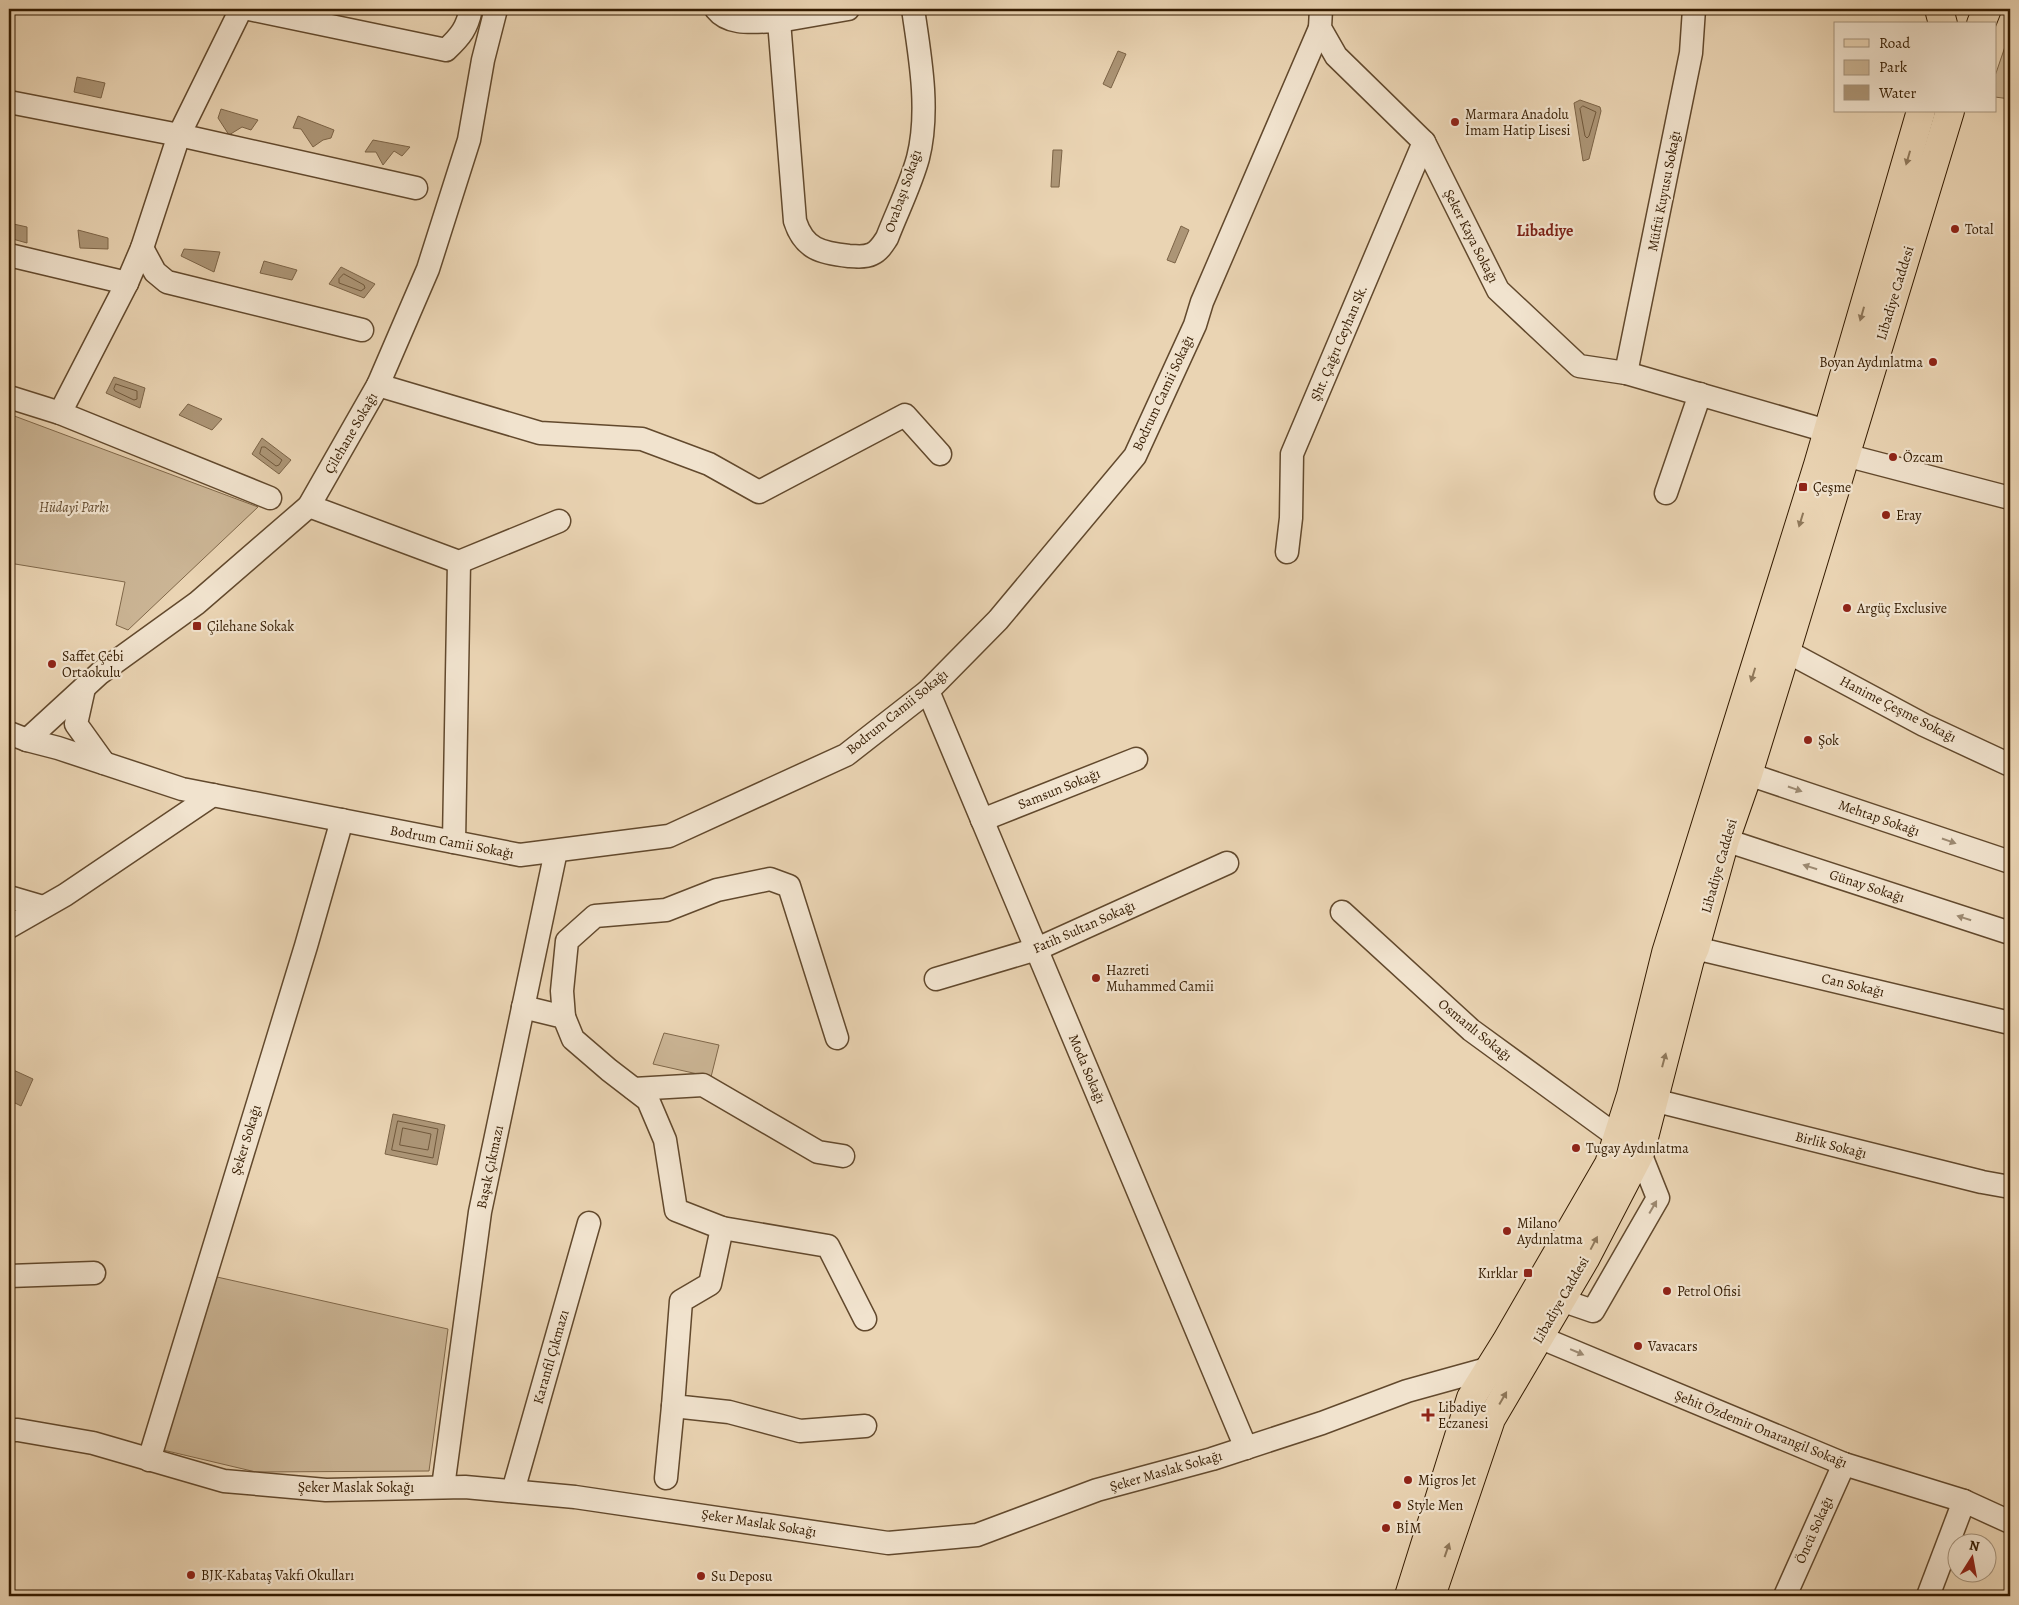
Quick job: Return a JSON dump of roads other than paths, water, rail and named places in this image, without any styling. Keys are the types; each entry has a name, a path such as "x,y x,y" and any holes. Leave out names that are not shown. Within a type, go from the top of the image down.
{"main road":[{"path":"1939,9 1942,22"},
{"path":"1982,22 1987,9"},
{"name":"Libadiye Caddesi","path":"1430,1596 1491,1419 1530,1328 1609,1164 1618,1137 1631,1095 1666,953 1729,755 1921,112"},
{"name":"Libadiye Caddesi","path":"1409,1596 1471,1398 1490,1368 1561,1300 1585,1260 1640,1153 1690,959 1695,948 1725,840 1748,774 1786,651 1950,112"}],"street":[{"path":"60,414 127,283 142,248 179,135 241,9"},
{"path":"249,9 446,50 458,40 467,25 471,9"},
{"name":"Çilehane Sokağı","path":"18,737 84,688 100,673 197,603 310,506 378,385 428,268 469,140 483,60 496,9"},
{"path":"716,9 724,17 733,21 779,21 848,9"},
{"name":"Ovabaşı Sokağı","path":"779,21 795,221 798,231 815,249 830,254 864,257 881,248 887,238 918,158 922,127 923,91 913,9"},
{"name":"Müftü Kuyusu Sokağı","path":"1626,373 1691,53 1694,9"},
{"name":"Şeker Kaya Sokağı","path":"1321,18 1336,56 1424,142 1498,290 1579,366 1626,373 1827,431"},
{"name":"Bodrum Camii Sokağı","path":"18,737 182,789 520,855 669,836 846,755 928,691 998,620 1134,456 1195,325 1202,302 1321,18"},
{"path":"9,102 179,135 416,188"},
{"name":"Şht. Çağrı Ceyhan Sk.","path":"1287,552 1291,518 1292,454 1424,142"},
{"path":"142,248 155,272 167,282 362,330"},
{"path":"9,255 127,283"},
{"path":"378,385 540,433 642,439 710,464 759,492 905,415 940,454"},
{"path":"1666,494 1700,394"},
{"path":"9,397 60,414 270,498"},
{"path":"1845,455 2010,498"},
{"path":"310,506 459,562 559,521"},
{"path":"454,842 459,562"},
{"name":"Hanime Çeşme Sokağı","path":"1786,651 1924,725 2010,766"},
{"path":"84,688 76,724 104,763"},
{"name":"Moda Sokağı","path":"928,691 1246,1448"},
{"name":"Samsun Sokağı","path":"982,820 1136,759"},
{"name":"Mehtap Sokağı","path":"1748,774 2010,862"},
{"path":"9,927 65,895 213,795"},
{"name":"Şeker Sokağı","path":"149,1460 306,946 342,820"},
{"name":"Günay Sokağı","path":"1725,840 2010,933"},
{"name":"Başak Çıkmazı","path":"443,1487 480,1212 556,851"},
{"name":"Fatih Sultan Sokağı","path":"936,979 1037,949 1228,863"},
{"path":"837,1038 789,886 770,879 717,890 666,910 595,916 568,941 562,991 564,1017 573,1039 648,1100 665,1140 676,1210 722,1228 828,1246 865,1319"},
{"path":"9,897 42,907"},
{"name":"Osmanlı Sokağı","path":"1342,912 1471,1030 1618,1137"},
{"name":"Can Sokağı","path":"1695,948 2010,1023"},
{"path":"523,1007 564,1017"},
{"path":"634,1089 702,1085 818,1152 844,1156"},
{"name":"Birlik Sokağı","path":"1653,1100 1982,1182 2010,1187"},
{"path":"1561,1300 1593,1311 1658,1198 1640,1153"},
{"name":"Karanfil Çıkmazı","path":"513,1491 589,1223"},
{"path":"666,1478 681,1300 710,1284 722,1228"},
{"path":"9,1276 94,1273"},
{"name":"Şehit Özdemir Onarangil Sokağı","path":"1530,1328 1844,1464 1964,1501 2010,1522"},
{"name":"Şeker Maslak Sokağı","path":"9,1430 94,1443 224,1481 326,1490 465,1487 513,1491 674,1510 888,1543 977,1534 1097,1490 1212,1459 1322,1423 1407,1391 1490,1368"},
{"path":"673,1406 729,1412 800,1430 865,1426"},
{"name":"Öncü Sokağı","path":"1785,1596 1844,1464"},
{"path":"1928,1596 1964,1501"}],"water":[{"path":"1118,51 1126,54 1111,88 1103,84"},
{"path":"77,77 105,83 101,98 74,92"},
{"path":"1580,100 1600,107 1601,111 1589,159 1583,161 1574,103"},
{"path":"221,109 258,120 251,130 242,127 229,135 218,118"},
{"path":"298,116 334,130 331,138 323,140 313,147 301,129 293,128"},
{"path":"373,140 410,147 402,156 394,151 383,165 376,152 365,152"},
{"path":"1053,150 1062,150 1059,187 1051,187"},
{"path":"9,223 27,227 27,243 9,238"},
{"path":"1181,226 1189,230 1175,263 1167,260"},
{"path":"78,230 108,238 108,249 80,248"},
{"path":"184,249 220,252 214,272 181,256"},
{"path":"264,261 297,270 292,280 260,273"},
{"path":"341,267 375,284 364,298 329,284"},
{"path":"114,377 145,388 140,408 106,393"},
{"path":"188,404 222,419 212,430 179,415"},
{"path":"262,438 291,460 279,474 252,454"},
{"path":"9,1068 33,1079 21,1106 9,1100"},
{"path":"393,1114 445,1125 437,1165 385,1154"}],"place":[{"name":"Marmara Anadolu İmam Hatip Lisesi","path":"1455,122"},
{"name":"Total","path":"1955,229"},
{"name":"Boyan Aydınlatma","path":"1933,362"},
{"name":"Özcam","path":"1893,457"},
{"name":"Çeşme","path":"1803,487"},
{"name":"Eray","path":"1886,515"},
{"name":"Argüç Exclusive","path":"1847,608"},
{"name":"Çilehane Sokak","path":"197,626"},
{"name":"Saffet Çebi Ortaokulu","path":"52,664"},
{"name":"Şok","path":"1808,740"},
{"name":"Hazreti Muhammed Camii","path":"1096,978"},
{"name":"Tugay Aydınlatma","path":"1576,1148"},
{"name":"Milano Aydınlatma","path":"1507,1231"},
{"name":"Kırklar","path":"1528,1273"},
{"name":"Petrol Ofisi","path":"1667,1291"},
{"name":"Vavacars","path":"1638,1346"},
{"name":"Libadiye Eczanesi","path":"1428,1415"},
{"name":"Migros Jet","path":"1408,1480"},
{"name":"Style Men","path":"1397,1505"},
{"name":"BİM","path":"1386,1528"},
{"name":"BJK-Kabataş Vakfı Okulları","path":"191,1575"},
{"name":"Su Deposu","path":"701,1576"}],"district":[{"name":"Libadiye","path":"1545,231"}],"park label":[{"name":"Hüdayi Parkı","path":"74,507"}]}
